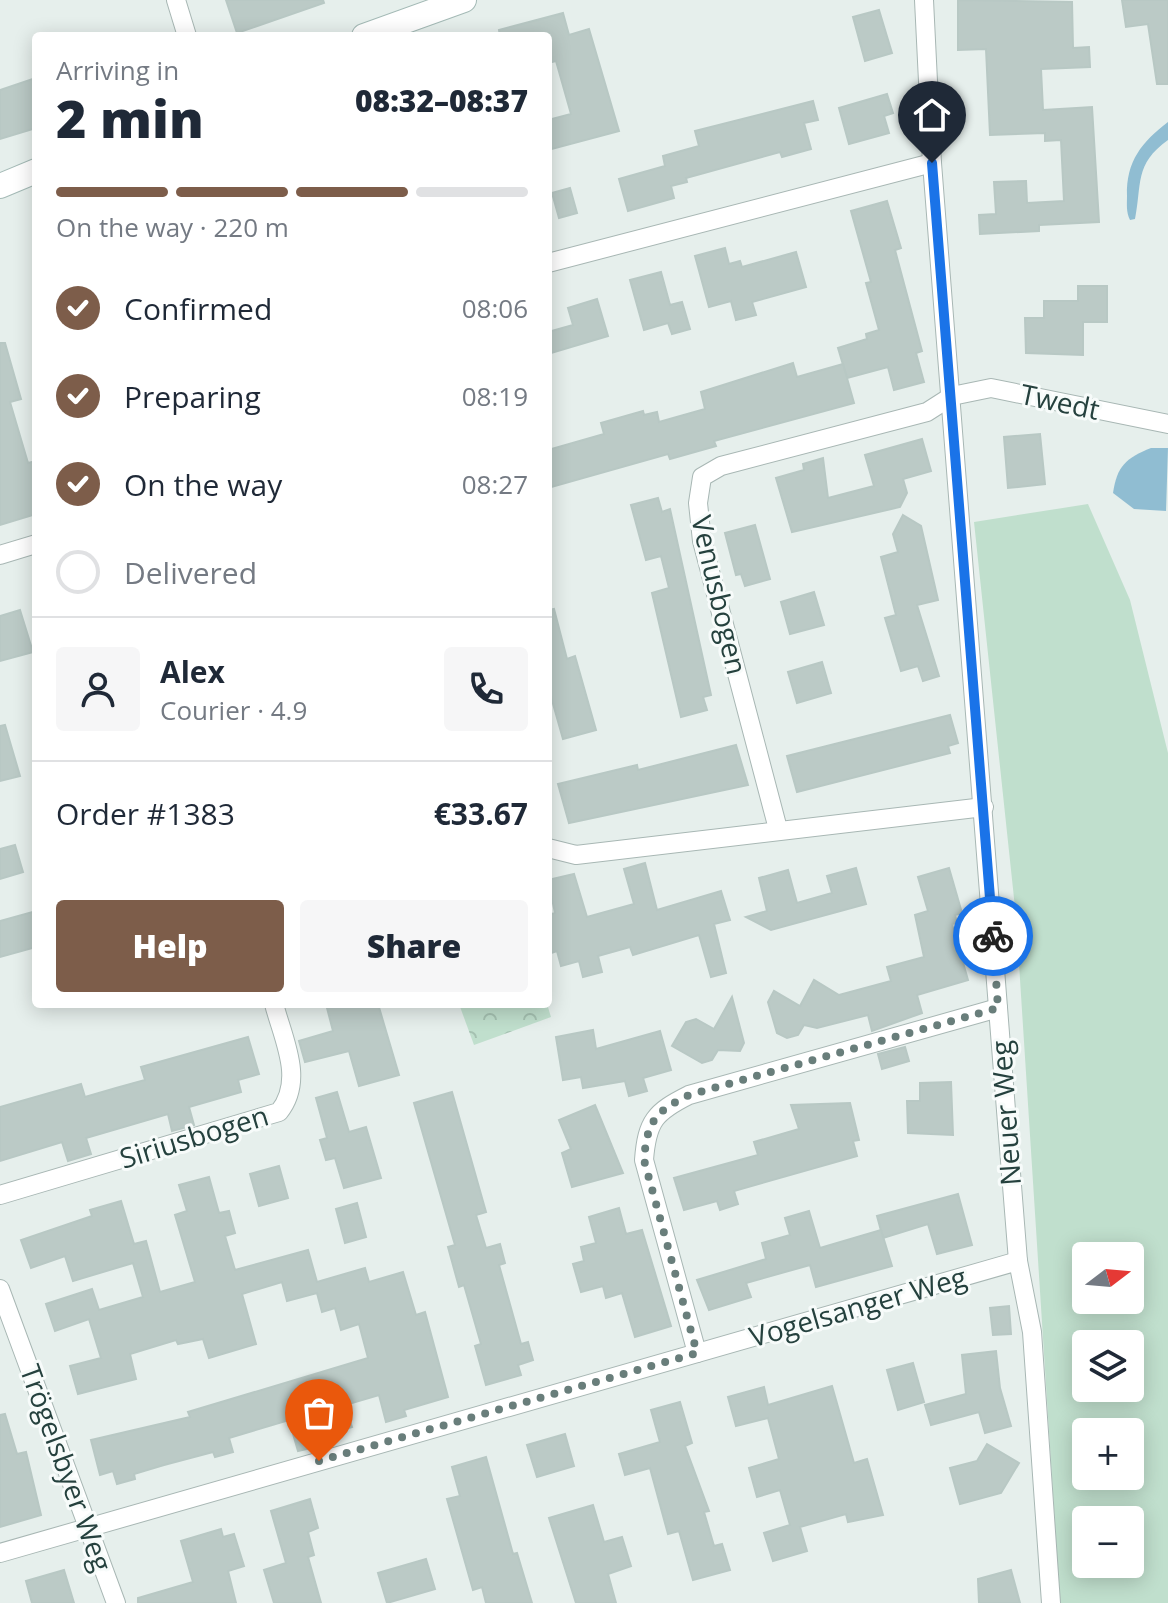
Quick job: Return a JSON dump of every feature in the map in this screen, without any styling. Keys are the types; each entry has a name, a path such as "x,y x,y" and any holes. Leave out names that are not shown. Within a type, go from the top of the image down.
{"street":[{"path":"176,0 186,32"},
{"path":"375,32 464,0"},
{"name":"Neuer Weg","path":"924,0 932,163 1018,1261 1032,1332 1051,1603"},
{"path":"552,262 932,163"},
{"path":"0,186 32,173"},
{"name":"Twedt","path":"952,396 991,388 1168,424"},
{"name":"Venusbogen","path":"778,829 702,541 698,503 702,477 721,466 927,412 952,396"},
{"path":"0,555 32,545"},
{"path":"552,849 576,855 984,807"},
{"name":"Siriusbogen","path":"0,1195 279,1112 289,1100 293,1086 275,1008"},
{"path":"697,1353 644,1160 646,1132 662,1108 689,1095 998,1008"},
{"name":"Vogelsanger Weg","path":"0,1553 1018,1261"},
{"name":"Trögelsbyer Weg","path":"0,1289 116,1603"}],"green space":[{"path":"1088,504 1130,600 1168,753 1168,1603 1060,1603 1016,917 974,522"},
{"path":"460,1008 548,1008 551,1017 474,1045"}],"water":[{"path":"1168,122 1168,140 1144,167 1135,219 1130,220 1127,208 1129,172 1143,145"},
{"path":"1151,448 1168,448 1166,511 1134,509 1113,493 1124,464"}],"building":[{"path":"226,0 323,0 324,3 237,32"},
{"path":"958,0 1072,2 1073,48 1089,47 1090,67 1041,69 1043,110 1092,107 1099,222 1039,225 1039,231 980,234 979,215 996,214 994,182 1026,181 1027,203 1064,201 1061,140 1045,141 1045,133 990,135 986,49 958,50"},
{"path":"1122,0 1168,0 1168,84 1157,84 1148,24 1126,27"},
{"path":"879,10 892,53 865,61 853,17"},
{"path":"563,13 569,35 589,29 619,131 552,149 552,119 571,114 556,61 552,62 552,32 499,30"},
{"path":"32,79 32,129 0,139 0,90"},
{"path":"887,94 893,113 884,116 889,133 849,144 839,108"},
{"path":"813,101 818,120 804,123 811,149 782,157 780,152 686,178 687,182 671,186 674,198 628,211 619,179 665,166 663,156 699,146 695,131"},
{"path":"570,188 577,213 559,218 552,193"},
{"path":"887,201 901,248 895,250 922,351 916,353 924,382 894,390 888,367 847,378 838,348 867,339 866,334 879,330 866,283 871,282 851,211"},
{"path":"725,248 729,264 740,261 742,267 796,252 806,287 752,302 756,315 736,320 731,301 709,307 695,256"},
{"path":"661,272 670,305 682,302 690,329 672,334 668,323 644,330 630,280"},
{"path":"1078,286 1107,286 1107,322 1083,322 1083,355 1026,353 1025,318 1044,318 1044,301 1078,301"},
{"path":"597,299 608,336 552,353 552,331 573,325 568,308"},
{"path":"0,343 5,343 21,399 10,402 28,463 32,462 32,515 0,525"},
{"path":"793,363 797,377 843,364 854,403 714,441 716,446 670,459 668,454 552,487 552,449 604,434 601,423 643,411 644,415 657,412 659,422 705,409 701,392"},
{"path":"1040,434 1045,484 1008,488 1004,437"},
{"path":"922,439 931,471 903,479 907,493 900,507 792,532 776,478 804,470 803,464 823,458 828,498 874,486 865,455"},
{"path":"658,498 662,512 670,509 711,695 703,697 707,710 681,717 652,593 669,588 661,556 646,560 631,505"},
{"path":"903,515 921,526 938,600 917,605 939,676 923,681 918,666 901,671 885,618 896,615 881,557 898,552 893,534"},
{"path":"755,525 770,579 745,586 741,574 736,575 725,533"},
{"path":"814,592 824,625 790,634 781,602"},
{"path":"552,609 567,659 575,656 596,730 563,739 552,700"},
{"path":"20,610 32,652 0,661 0,616"},
{"path":"822,662 831,693 797,703 788,672"},
{"path":"950,715 958,743 948,746 950,753 797,792 787,756"},
{"path":"5,725 20,776 0,781 0,726"},
{"path":"736,745 748,785 569,823 558,784 637,765 638,770"},
{"path":"15,845 23,872 0,879 0,849"},
{"path":"645,863 657,910 721,891 730,920 714,924 726,973 711,977 699,935 633,955 630,947 598,956 602,972 583,977 579,961 561,966 557,951 552,953 552,914 555,913 552,879 574,874 587,917 634,904 624,869"},
{"path":"856,868 866,904 771,930 746,917 767,911 759,878 788,870 797,903 832,893 827,876"},
{"path":"949,868 962,913 955,915 957,923 952,924 968,980 917,995 922,1013 872,1031 868,1015 817,1028 804,1025 798,1035 787,1038 777,1033 768,1002 774,991 800,1006 814,980 839,995 891,981 887,967 924,957 915,915 928,911 918,877"},
{"path":"32,912 32,948 0,957 0,921"},
{"path":"732,997 744,1043 740,1051 718,1050 712,1060 702,1063 672,1046 686,1022 696,1019 714,1029"},
{"path":"327,1008 379,1008 399,1075 359,1086 349,1051 305,1062 299,1041 333,1031"},
{"path":"593,1030 596,1049 660,1031 671,1070 643,1078 647,1091 629,1096 625,1081 583,1088 581,1077 563,1080 556,1037"},
{"path":"248,1037 259,1074 238,1080 241,1092 189,1107 194,1125 172,1131 168,1114 86,1138 91,1154 68,1161 62,1142 0,1161 0,1107 81,1084 85,1097 145,1080 141,1067"},
{"path":"905,1047 909,1061 882,1069 878,1054"},
{"path":"951,1082 953,1135 908,1133 907,1101 920,1101 920,1083"},
{"path":"337,1092 349,1132 366,1127 381,1178 344,1188 335,1158 326,1160 320,1140 327,1138 316,1098"},
{"path":"452,1092 486,1212 476,1215 486,1248 500,1244 505,1263 499,1265 521,1344 528,1342 533,1360 518,1365 521,1375 486,1385 475,1346 481,1344 464,1285 459,1287 448,1247 455,1245 414,1103"},
{"path":"850,1103 859,1140 853,1141 857,1156 734,1191 738,1204 720,1210 717,1201 684,1210 674,1178 758,1155 754,1142 799,1129 791,1105"},
{"path":"595,1105 623,1173 572,1187 562,1153 571,1149 559,1120"},
{"path":"279,1166 288,1198 259,1206 250,1174"},
{"path":"209,1177 219,1213 229,1211 235,1233 225,1236 235,1270 308,1250 317,1282 365,1268 369,1282 403,1272 416,1315 425,1312 448,1397 404,1410 406,1416 386,1422 379,1395 345,1405 352,1427 313,1438 315,1447 298,1451 289,1420 229,1438 233,1452 215,1457 213,1452 164,1465 134,1474 135,1479 117,1484 113,1471 100,1475 91,1440 190,1417 188,1412 368,1358 359,1324 341,1330 335,1308 322,1312 317,1293 287,1301 282,1282 242,1294 256,1344 209,1358 203,1339 178,1344 176,1340 130,1354 136,1379 78,1394 70,1366 101,1358 89,1319 55,1331 46,1304 92,1289 99,1310 143,1297 133,1263 73,1281 65,1256 31,1268 21,1240 92,1216 90,1210 121,1201 134,1244 146,1241 160,1292 195,1282 175,1215 187,1211 179,1185"},
{"path":"958,1194 972,1245 937,1254 928,1224 883,1238 877,1216"},
{"path":"357,1203 366,1237 345,1243 336,1209"},
{"path":"619,1208 626,1234 642,1230 671,1326 635,1337 622,1293 606,1298 603,1286 581,1292 573,1264 584,1261 581,1247 596,1243 589,1217"},
{"path":"809,1211 820,1248 881,1230 892,1266 816,1287 810,1265 746,1283 751,1297 709,1310 697,1280 766,1259 762,1243 790,1235 785,1218"},
{"path":"1009,1306 1011,1334 993,1335 990,1308"},
{"path":"996,1351 1000,1388 1011,1426 985,1433 979,1412 931,1425 925,1405 966,1394 962,1355"},
{"path":"913,1363 924,1402 898,1410 887,1370"},
{"path":"832,1386 854,1463 867,1459 883,1515 848,1522 846,1514 800,1527 807,1551 773,1561 764,1533 790,1525 780,1490 757,1497 749,1468 779,1459 768,1418 736,1426 728,1397 764,1387 768,1405"},
{"path":"680,1402 692,1443 685,1446 709,1511 704,1512 714,1546 722,1544 730,1570 693,1580 679,1531 668,1534 650,1468 625,1475 619,1454 660,1442 651,1410"},
{"path":"5,1414 17,1454 26,1452 41,1515 0,1527 0,1415"},
{"path":"565,1434 574,1466 537,1477 527,1445"},
{"path":"987,1444 1019,1463 1001,1493 960,1504 950,1468 977,1461"},
{"path":"486,1457 513,1554 517,1553 532,1603 486,1603 482,1587 473,1590 447,1499 460,1496 452,1467"},
{"path":"310,1499 318,1528 308,1532 314,1555 308,1557 321,1603 274,1603 264,1570 286,1563 271,1511"},
{"path":"593,1505 604,1542 622,1537 631,1566 608,1574 616,1603 576,1603 549,1518"},
{"path":"221,1529 223,1537 234,1534 244,1566 228,1571 236,1603 138,1603 138,1598 193,1582 181,1541"},
{"path":"426,1559 435,1589 387,1603 378,1573"},
{"path":"64,1570 74,1603 32,1603 26,1581"},
{"path":"1011,1570 1020,1603 979,1603 978,1579"}],"way so far":[{"path":"319,1461 697,1353 644,1160 646,1132 662,1108 689,1095 998,1008 993,936"}],"route":[{"path":"932,163 993,936"}]}
